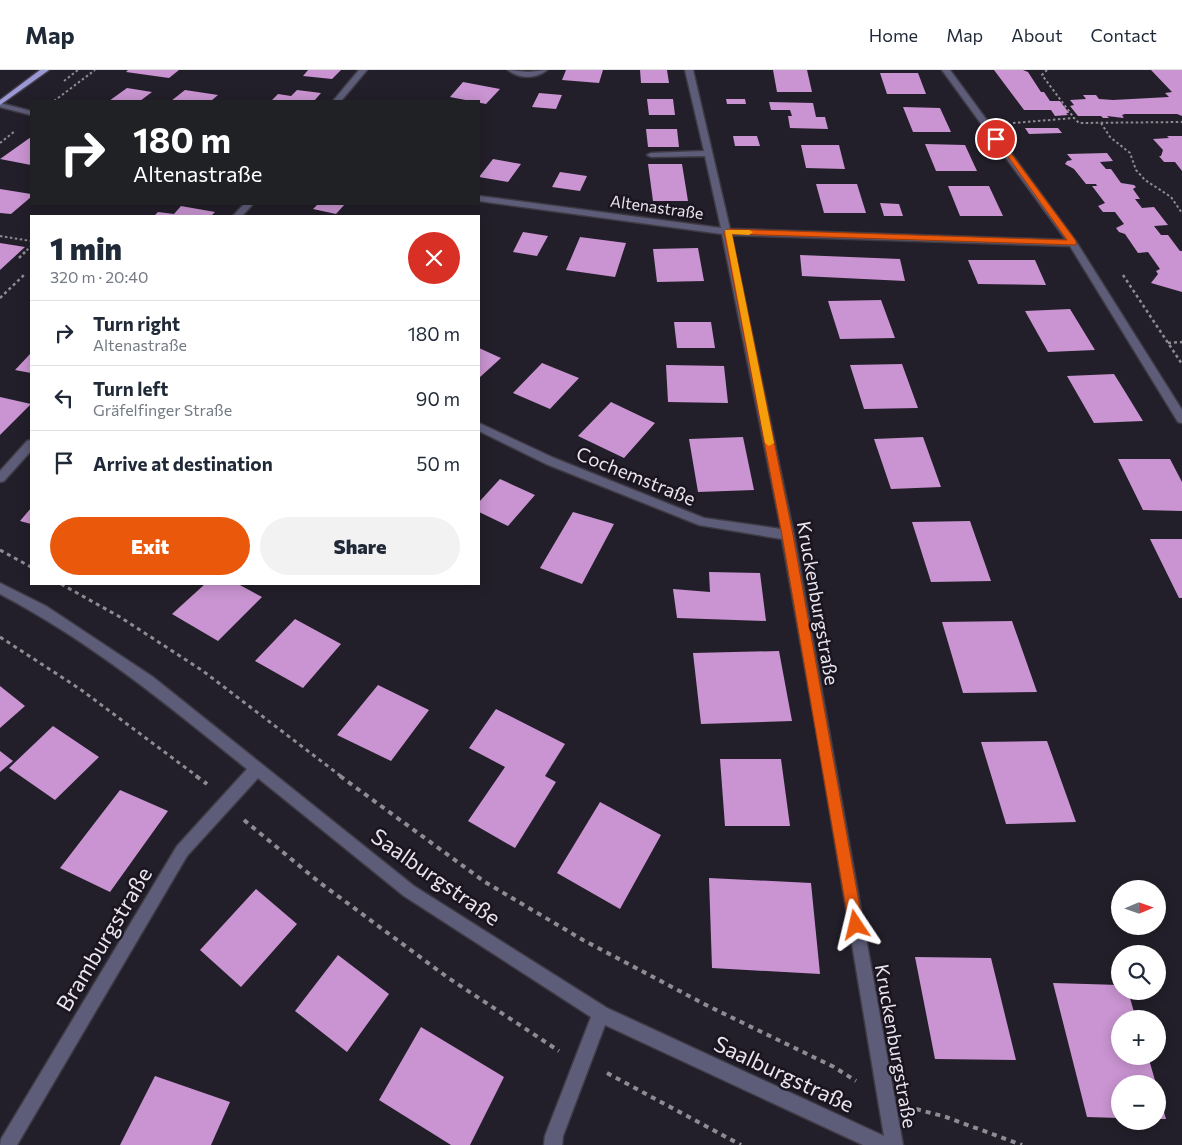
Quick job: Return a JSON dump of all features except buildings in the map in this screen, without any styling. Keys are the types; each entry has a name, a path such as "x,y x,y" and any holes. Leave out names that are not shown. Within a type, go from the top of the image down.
{"main road":[{"path":"0,104 45,70"}],"street":[{"path":"338,100 363,70"},
{"path":"512,70 518,74 534,75 543,70"},
{"name":"Kruckenburgstraße","path":"689,70 728,232 788,535 894,1145"},
{"path":"946,70 1073,243 1182,419"},
{"path":"0,104 30,113"},
{"path":"651,155 709,154"},
{"name":"Altenastraße","path":"480,199 728,232 1073,243"},
{"path":"239,215 248,205"},
{"name":"Cochemstraße","path":"480,426 550,460 702,522 788,535"},
{"path":"0,478 30,445"},
{"name":"Saalburgstraße","path":"0,588 42,610 148,681 409,891 601,1014 883,1145"},
{"name":"Bramburgstraße","path":"7,1145 182,851 257,769"},
{"path":"553,1145 554,1136 601,1014"}],"path":[{"path":"55,100 95,70"},
{"path":"1047,70 1042,74 1079,123 1182,122"},
{"path":"985,123 1048,122 1053,118 1074,118"},
{"path":"1100,122 1110,137 1130,153 1136,170 1145,180 1171,197 1182,213"},
{"path":"0,236 30,241"},
{"path":"18,258 30,247"},
{"path":"0,298 25,274"},
{"path":"0,550 30,566"},
{"path":"63,585 120,617 203,671 397,819 485,882 583,940 708,1006 834,1067 887,1100 946,1117 1022,1145"},
{"path":"0,637 29,655 154,743 228,800 240,817 358,911 447,977 546,1044 582,1065 613,1075 741,1145"}],"slow traffic":[{"path":"749,232 728,232 769,443"}],"route":[{"path":"856,925 788,535 728,232 1073,243 996,139"}]}
